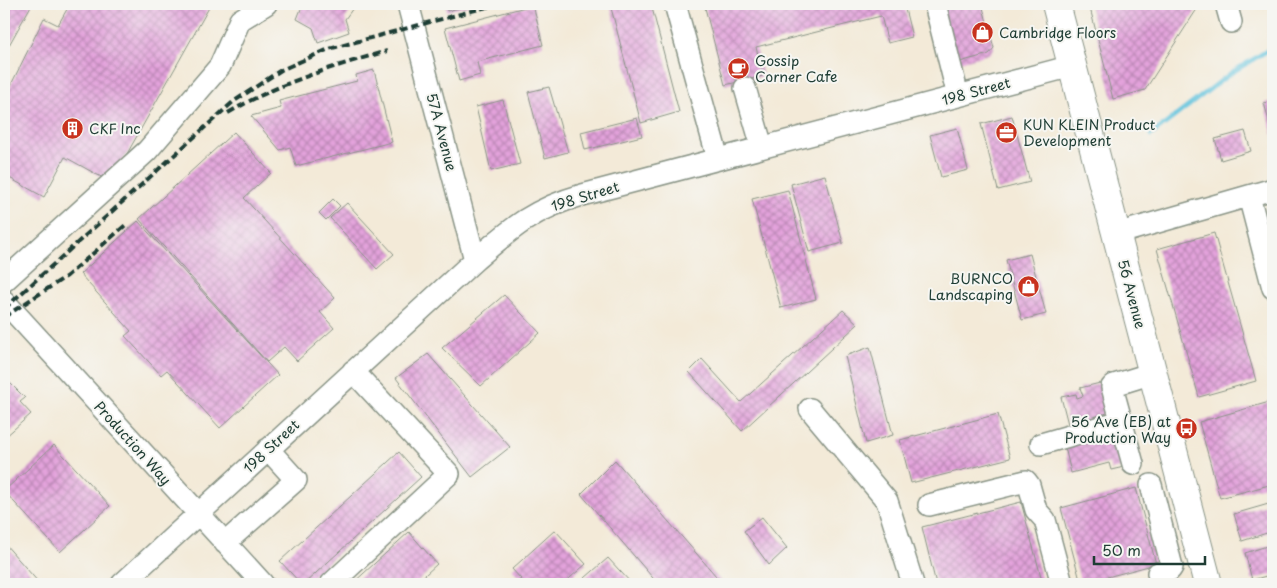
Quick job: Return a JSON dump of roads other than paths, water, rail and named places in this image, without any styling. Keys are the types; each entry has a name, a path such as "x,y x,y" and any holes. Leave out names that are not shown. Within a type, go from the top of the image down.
{"main road":[{"name":"56 Avenue","path":"1056,4 1208,584"}],"street":[{"path":"4,281 147,152 220,66 240,20 266,4"},
{"name":"57A Avenue","path":"408,4 475,260"},
{"path":"675,4 718,159"},
{"path":"934,4 958,96"},
{"name":"198 Street","path":"122,584 475,260 510,230 546,208 582,195 1072,66"},
{"path":"745,88 762,147"},
{"path":"1116,234 1273,189"},
{"path":"1249,196 1273,288"},
{"name":"Production Way","path":"4,301 263,584"},
{"path":"331,584 449,474 353,371"},
{"path":"1133,464 1113,386 1153,374"},
{"path":"810,409 887,501 914,584"},
{"path":"1041,444 1121,421"},
{"path":"226,543 296,480 268,449"},
{"path":"929,505 1026,481 1029,485 1036,510 1044,520 1062,584"},
{"path":"1151,485 1172,567 1170,570 1158,573 1161,584"}],"waterway":[{"path":"1151,135 1231,73 1273,47"}],"railway":[{"path":"4,309 233,102 281,70 329,49 498,4"},
{"path":"228,113 286,84 387,51"},
{"path":"4,317 67,276 128,223"}],"place":[{"name":"Cambridge Floors","path":"983,32"},
{"name":"Gossip Corner Cafe","path":"739,68"},
{"name":"CKF Inc","path":"73,128"},
{"name":"KUN KLEIN Product Development","path":"1007,132"},
{"name":"BURNCO Landscaping","path":"1029,286"},
{"name":"56 Ave (EB) at Production Way","path":"1187,429"}]}
